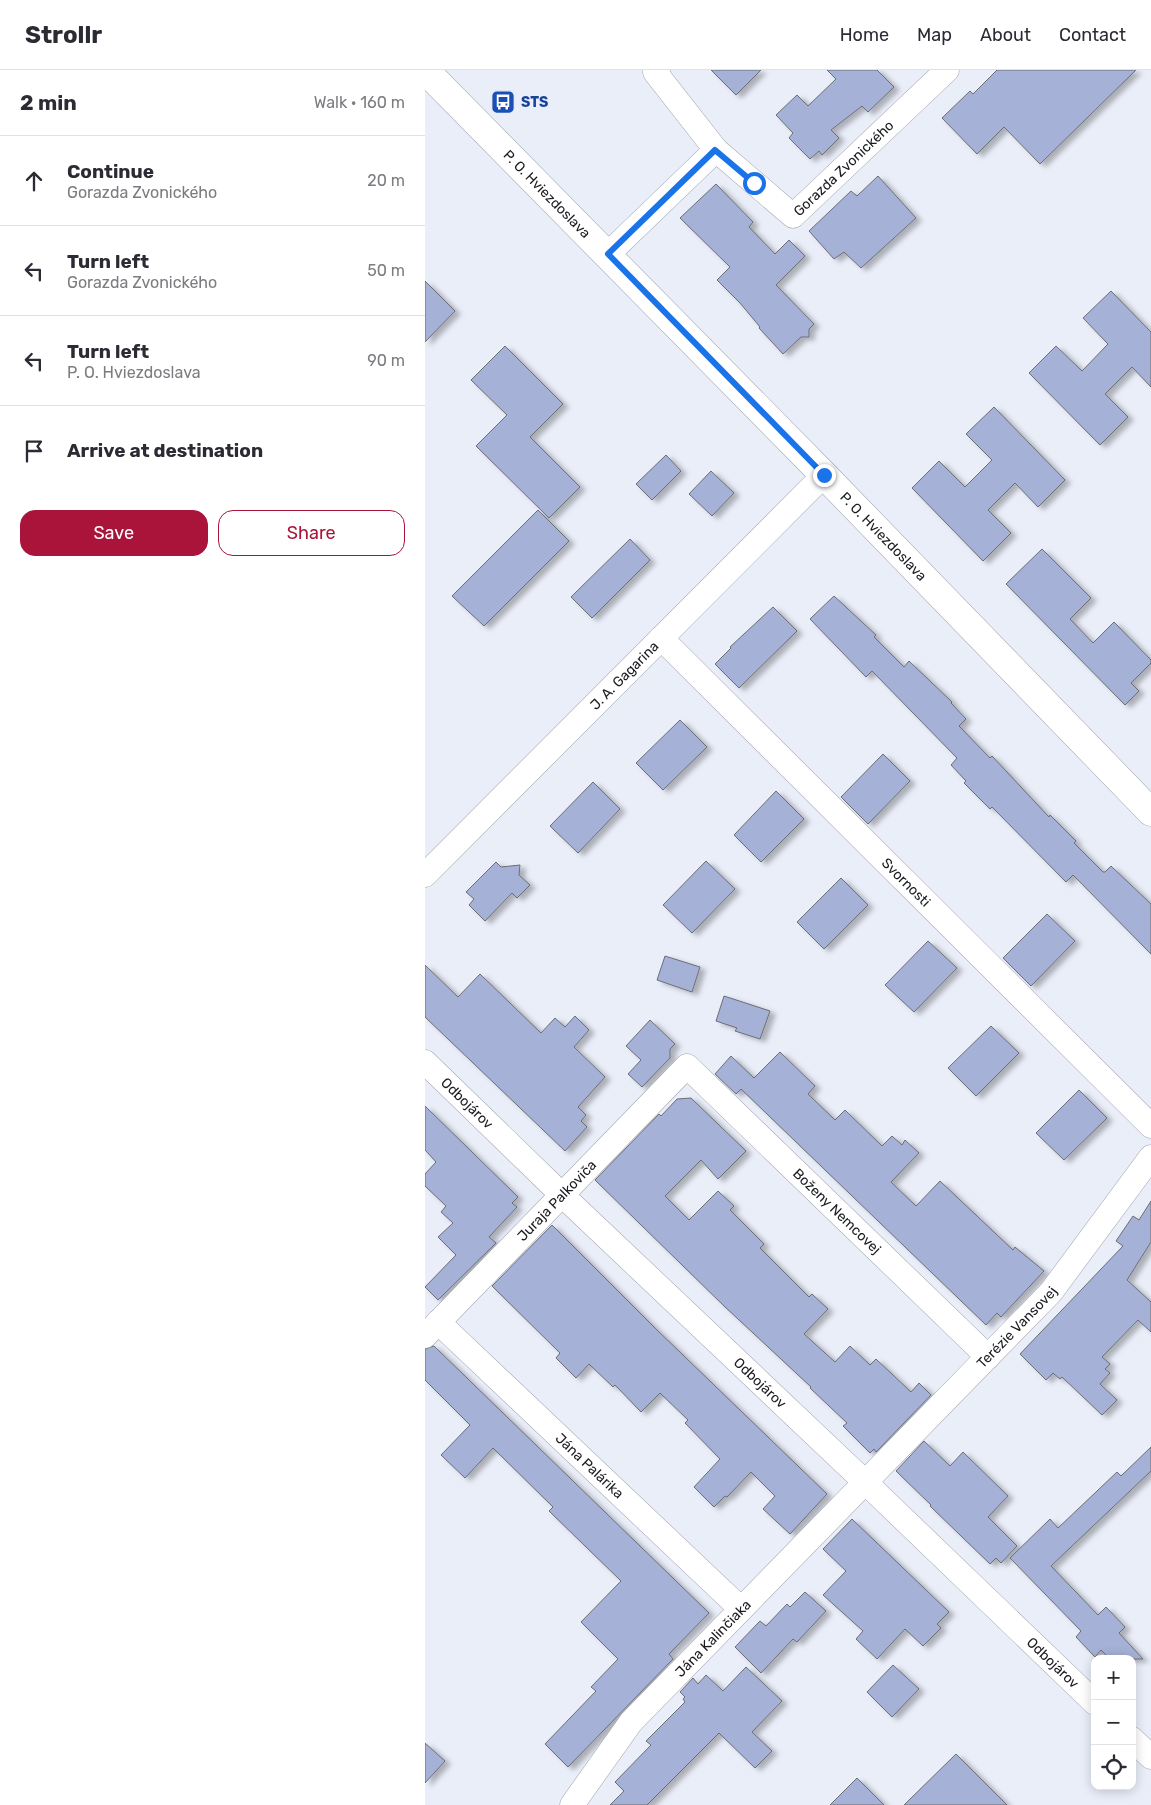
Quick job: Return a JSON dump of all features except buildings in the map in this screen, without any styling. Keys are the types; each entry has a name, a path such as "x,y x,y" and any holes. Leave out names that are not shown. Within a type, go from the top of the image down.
{"street":[{"name":"P. O. Hviezdoslava","path":"425,70 608,254 1151,812"},
{"name":"Gorazda Zvonického","path":"658,70 655,72 715,150 793,216 947,70"},
{"path":"608,254 715,150"},
{"name":"J. A. Gagarina","path":"425,875 824,475"},
{"name":"Svornosti","path":"661,638 1151,1126"},
{"name":"Odbojárov","path":"425,1062 1092,1700"},
{"name":"Juraja Palkoviča","path":"431,1329 687,1066"},
{"name":"Boženy Nemcovej","path":"687,1066 988,1357"},
{"name":"Terézie Vansovej","path":"865,1482 1051,1292 1151,1157"},
{"name":"Jána Palárika","path":"431,1329 741,1609"},
{"name":"Jána Kalinčiaka","path":"572,1805 631,1722 865,1482"},
{"path":"1136,1743 1151,1757"}],"place":[{"name":"STS","path":"503,102"}],"route":[{"path":"754,183 715,150 608,254 824,475"}]}
